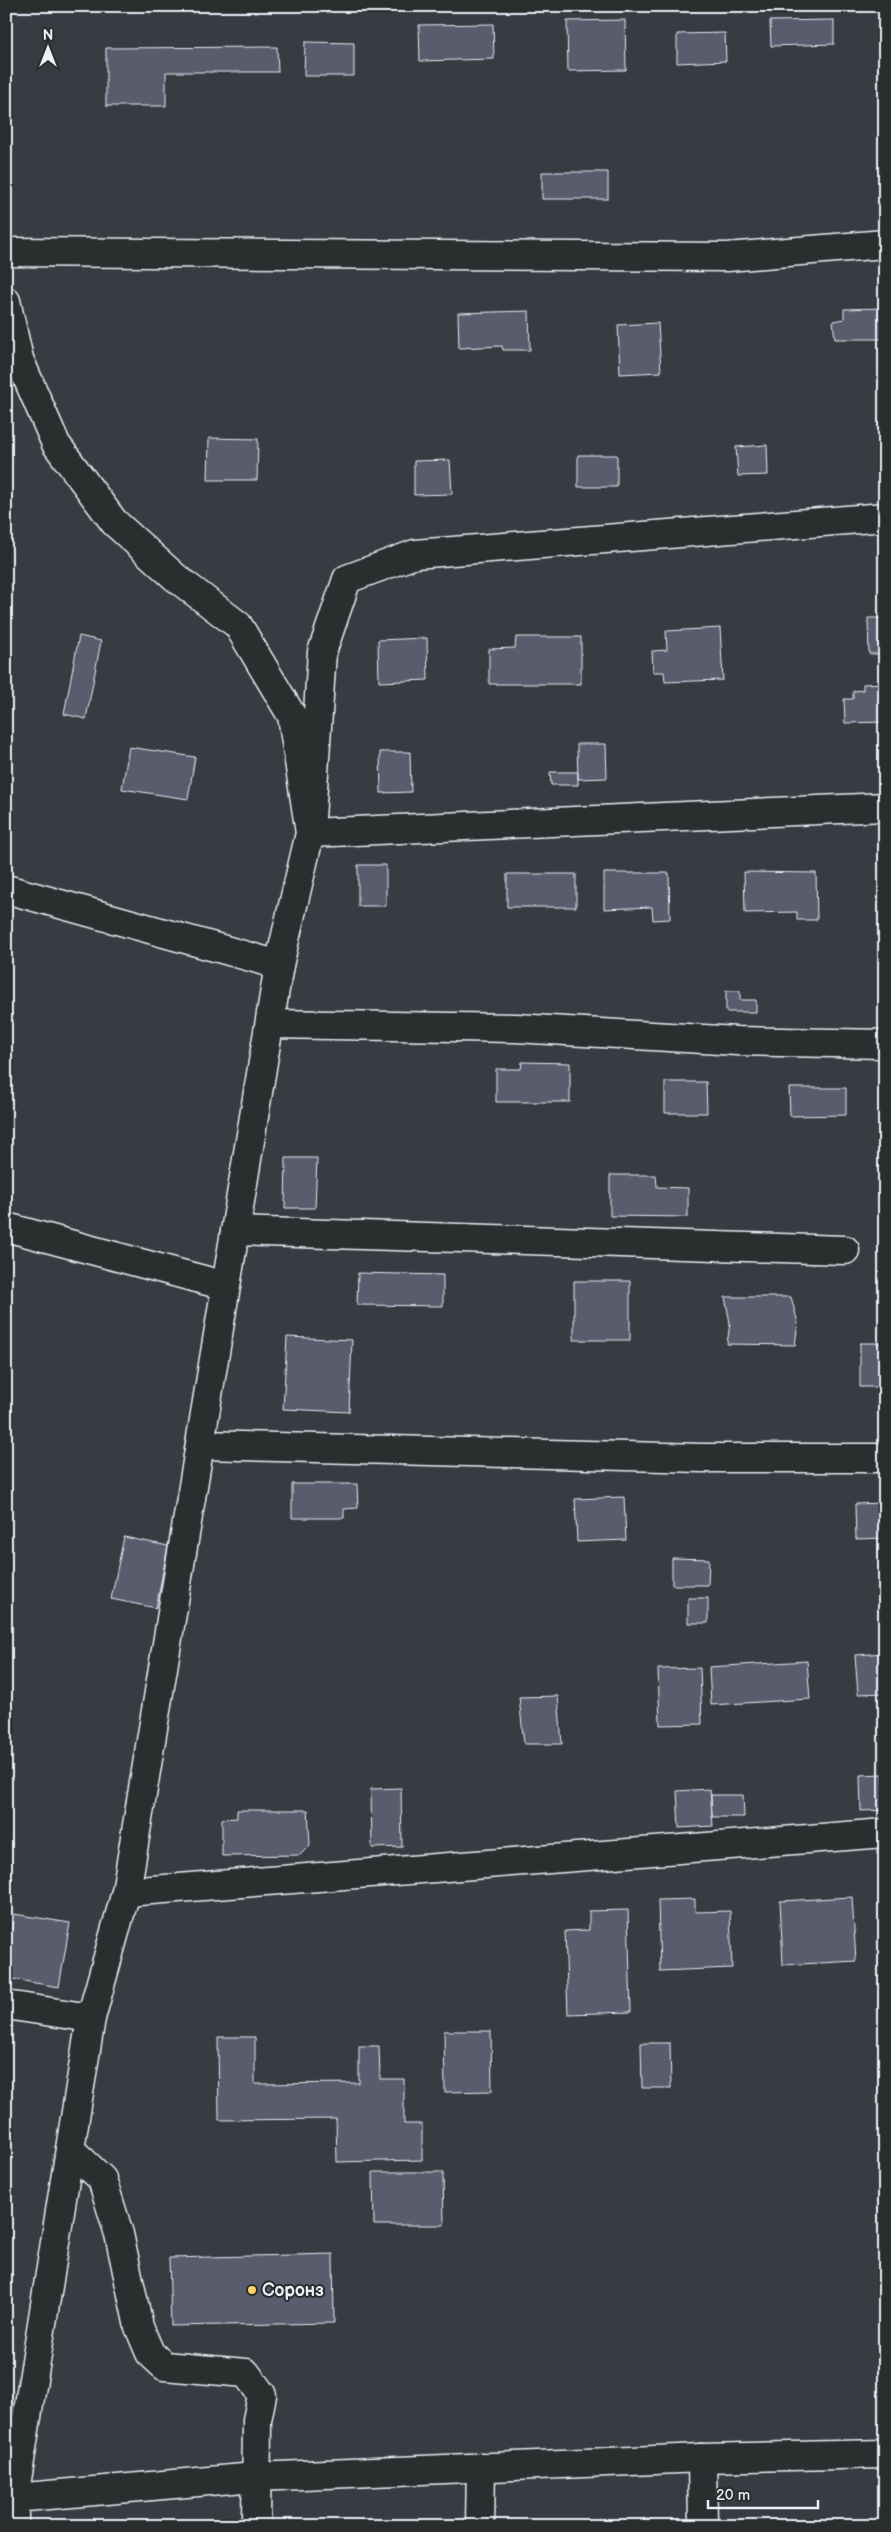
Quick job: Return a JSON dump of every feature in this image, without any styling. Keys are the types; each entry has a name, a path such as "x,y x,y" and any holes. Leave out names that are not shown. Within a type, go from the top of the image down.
{"street":[{"path":"6,252 727,257 885,244"},
{"path":"6,301 20,359 56,444 114,522 175,577 238,625 292,716 310,832"},
{"path":"14,2526 10,2496 91,2018 126,1892 279,965 310,832 322,652 347,578 415,554 885,517"},
{"path":"310,832 885,807"},
{"path":"6,889 279,965"},
{"path":"270,1024 516,1028 737,1041 885,1044"},
{"path":"6,1227 226,1286"},
{"path":"235,1231 845,1250"},
{"path":"200,1445 702,1458 885,1458"},
{"path":"126,1892 885,1832"},
{"path":"6,2005 91,2018"},
{"path":"70,2149 102,2179 119,2234 139,2327 150,2353 164,2366 246,2373 262,2395 257,2420 256,2526"},
{"path":"10,2496 255,2477 702,2458 885,2454"},
{"path":"702,2458 703,2526"},
{"path":"480,2526 481,2467"}],"building":[{"path":"625,20 626,70 568,71 567,21"},
{"path":"834,20 834,44 771,46 770,21"},
{"path":"493,24 494,59 420,61 419,25"},
{"path":"725,33 726,61 677,63 677,34"},
{"path":"305,42 354,43 354,76 304,76"},
{"path":"277,47 278,72 166,72 166,106 106,106 106,48"},
{"path":"542,172 608,172 608,199 542,199"},
{"path":"885,308 885,339 835,339 833,321 844,319 844,309"},
{"path":"529,311 530,350 503,350 502,346 459,348 458,313"},
{"path":"658,323 661,372 620,374 618,325"},
{"path":"209,438 258,439 257,480 208,480"},
{"path":"767,445 768,475 738,476 736,447"},
{"path":"578,455 617,455 617,487 578,487"},
{"path":"450,460 452,494 414,495 414,461"},
{"path":"868,618 885,618 885,654 869,654"},
{"path":"720,628 723,680 665,682 664,672 653,672 652,651 667,650 666,631"},
{"path":"79,636 101,641 86,719 64,714"},
{"path":"516,637 581,637 581,684 489,684 489,649 515,648"},
{"path":"427,638 428,680 379,682 378,640"},
{"path":"885,683 885,722 845,723 844,699 853,699 853,691 863,690 863,684"},
{"path":"577,744 606,744 607,778 578,779"},
{"path":"129,747 195,757 188,799 122,789"},
{"path":"380,752 410,752 411,792 381,793"},
{"path":"550,772 578,772 578,785 551,785"},
{"path":"358,865 386,865 386,906 358,906"},
{"path":"744,872 816,873 817,920 797,920 797,912 745,913"},
{"path":"604,873 669,873 670,919 653,920 652,907 604,909"},
{"path":"507,874 576,874 576,907 507,907"},
{"path":"726,991 740,991 740,1000 756,1000 756,1012 726,1012"},
{"path":"522,1062 570,1063 570,1102 496,1102 496,1069 521,1069"},
{"path":"665,1082 706,1082 707,1113 665,1113"},
{"path":"789,1088 846,1088 846,1115 790,1116"},
{"path":"286,1158 317,1158 315,1208 285,1208"},
{"path":"610,1175 656,1175 657,1187 688,1188 688,1217 610,1216"},
{"path":"358,1273 443,1275 443,1306 357,1305"},
{"path":"574,1281 630,1281 630,1340 574,1340"},
{"path":"725,1297 791,1297 798,1323 795,1345 727,1344 730,1323"},
{"path":"287,1337 352,1340 349,1412 283,1409"},
{"path":"860,1343 885,1343 885,1387 860,1387"},
{"path":"292,1484 357,1484 358,1508 344,1509 344,1518 292,1518"},
{"path":"624,1497 626,1540 577,1542 575,1499"},
{"path":"885,1503 885,1538 856,1539 855,1504"},
{"path":"124,1537 168,1546 156,1608 111,1599"},
{"path":"672,1558 709,1559 708,1585 672,1585"},
{"path":"688,1598 708,1598 708,1623 688,1623"},
{"path":"885,1653 885,1693 858,1694 855,1655"},
{"path":"807,1661 810,1699 711,1705 709,1667"},
{"path":"700,1668 702,1724 660,1725 658,1669"},
{"path":"558,1696 562,1744 524,1744 519,1697"},
{"path":"883,1774 885,1810 861,1811 860,1775"},
{"path":"401,1788 402,1847 372,1848 371,1789"},
{"path":"710,1789 713,1826 679,1828 677,1791"},
{"path":"711,1795 743,1795 744,1817 712,1817"},
{"path":"237,1810 308,1810 310,1845 300,1855 222,1856 222,1819 237,1818"},
{"path":"852,1897 856,1961 783,1965 780,1901"},
{"path":"695,1899 695,1912 730,1911 732,1968 660,1971 658,1900"},
{"path":"628,1910 631,2012 568,2014 565,1931 589,1930 589,1911"},
{"path":"14,1914 70,1923 59,1987 6,1978 6,1963"},
{"path":"444,2031 491,2031 492,2091 445,2092"},
{"path":"218,2037 255,2037 255,2084 359,2083 359,2046 379,2046 380,2079 404,2079 404,2124 422,2124 422,2160 337,2162 336,2119 219,2120"},
{"path":"641,2043 670,2043 671,2088 642,2088"},
{"path":"373,2172 443,2172 444,2225 374,2225"},
{"name":"Соронз","path":"333,2254 334,2323 171,2326 169,2258"}],"place":[{"name":"Соронз","path":"252,2290"}]}
